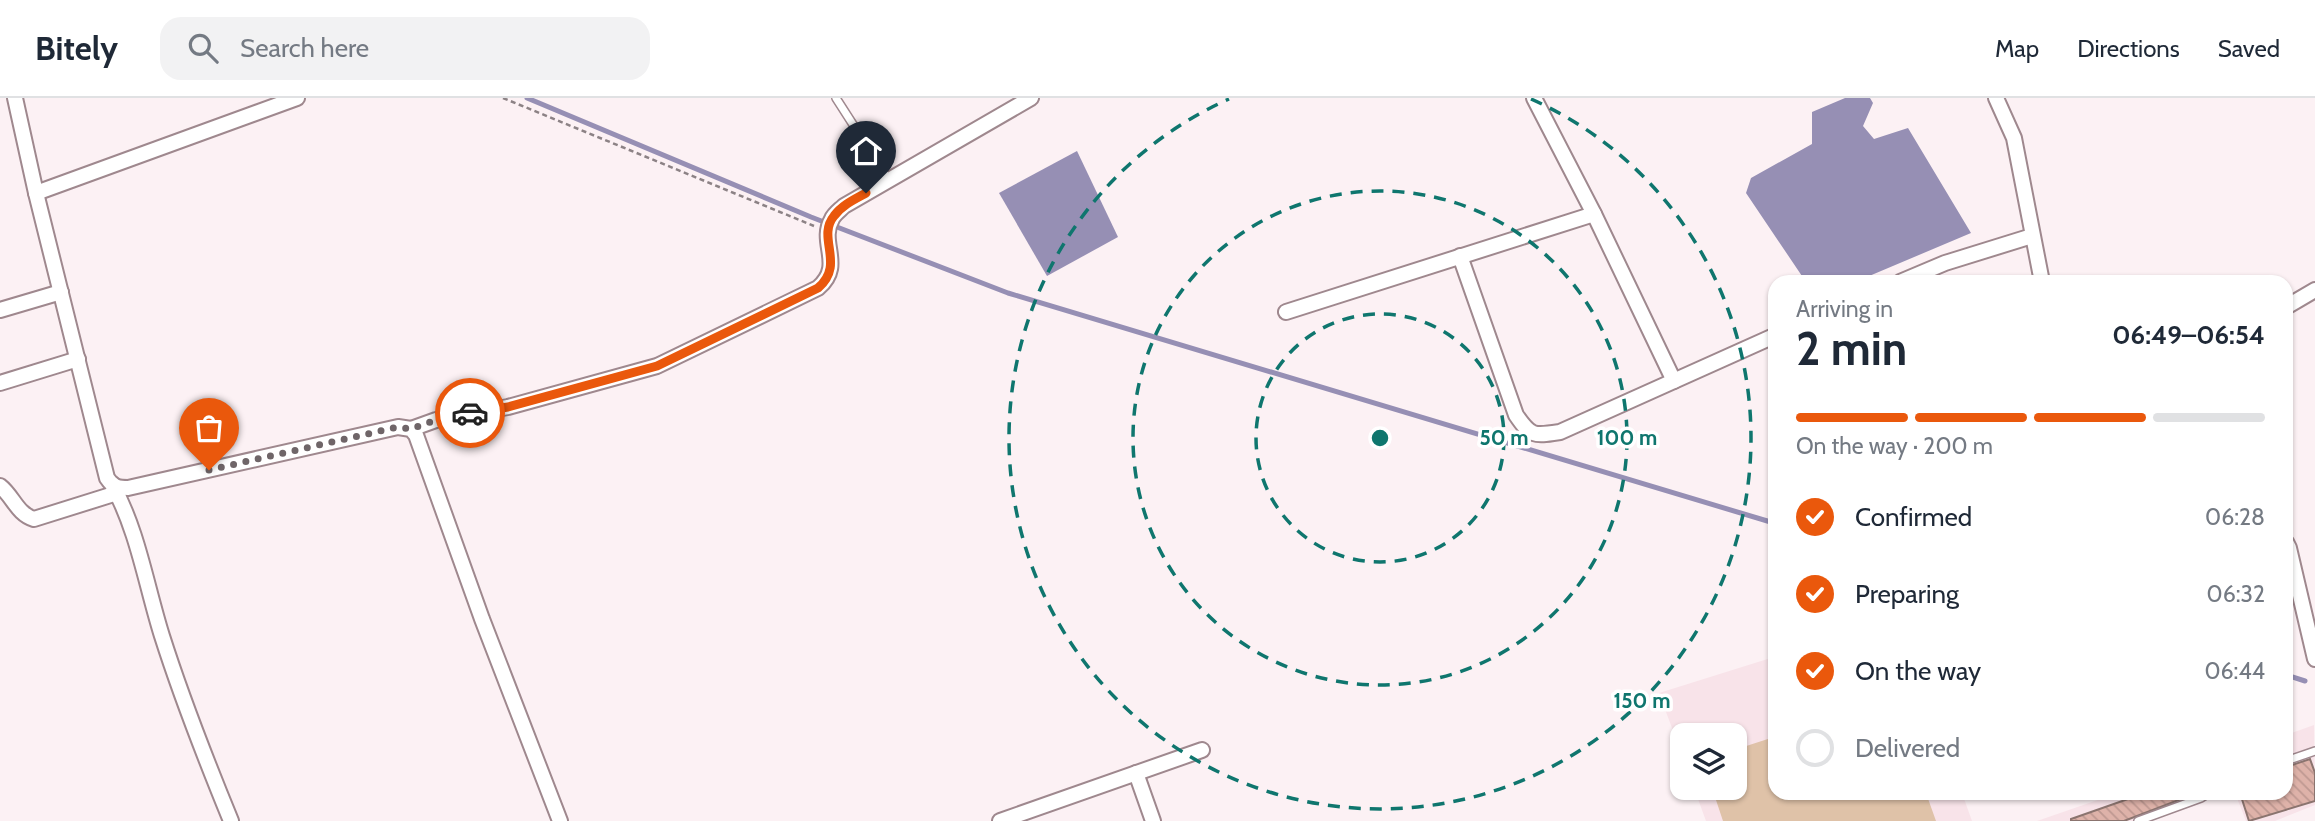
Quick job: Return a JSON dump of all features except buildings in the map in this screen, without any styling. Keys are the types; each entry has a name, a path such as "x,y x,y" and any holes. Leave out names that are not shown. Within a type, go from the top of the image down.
{"street":[{"path":"15,98 107,478 134,534 186,712 231,821"},
{"path":"36,193 297,98"},
{"path":"0,486 26,517 44,518 114,489 398,427 411,429 436,420 508,407 657,366 818,288 826,281 831,270 830,226 844,206 1031,98"},
{"path":"1534,98 1594,214 1674,381"},
{"path":"1996,98 2014,138 2040,275"},
{"path":"1286,312 1594,214"},
{"path":"1917,275 1945,263 2032,236"},
{"path":"1460,257 1516,415 1527,432 1539,436 1560,432 1768,339"},
{"path":"2293,303 2315,290"},
{"path":"0,310 61,292"},
{"path":"0,383 78,359"},
{"path":"411,429 416,435 482,619 560,821"},
{"path":"2293,565 2315,659"},
{"path":"1000,821 1202,750"},
{"path":"1136,773 1153,821"}],"lane":[{"path":"836,98 888,179"},
{"path":"2293,759 2315,751"},
{"path":"2138,821 2191,800"}],"path":[{"path":"503,98 830,226"}],"shaded area":[{"path":"1845,98 1870,98 1873,103 1863,126 1874,139 1908,128 1971,233 1872,275 1801,275 1746,193 1751,178 1812,144 1812,112"},
{"path":"1077,151 1118,237 1047,276 999,193"},
{"path":"1768,659 1768,800 1964,800 1972,821 1706,821 1698,800 1747,800 1747,723 1670,723 1659,693"},
{"path":"2314,725 2315,805 2275,821 2246,821 2238,800 2293,800 2293,732"},
{"path":"1768,739 1768,800 1928,800 1936,821 1723,821 1716,800 1747,800 1747,746"},
{"path":"2098,800 2202,800 2144,821 2037,821"}],"waterway":[{"path":"527,98 811,217 1008,293 1768,521"},
{"path":"2293,677 2305,681"}],"way so far":[{"path":"209,470 398,427 411,429 436,420 470,413"}],"route":[{"path":"470,413 508,407 657,366 818,288 826,281 831,270 828,229 832,217 866,193"}]}
